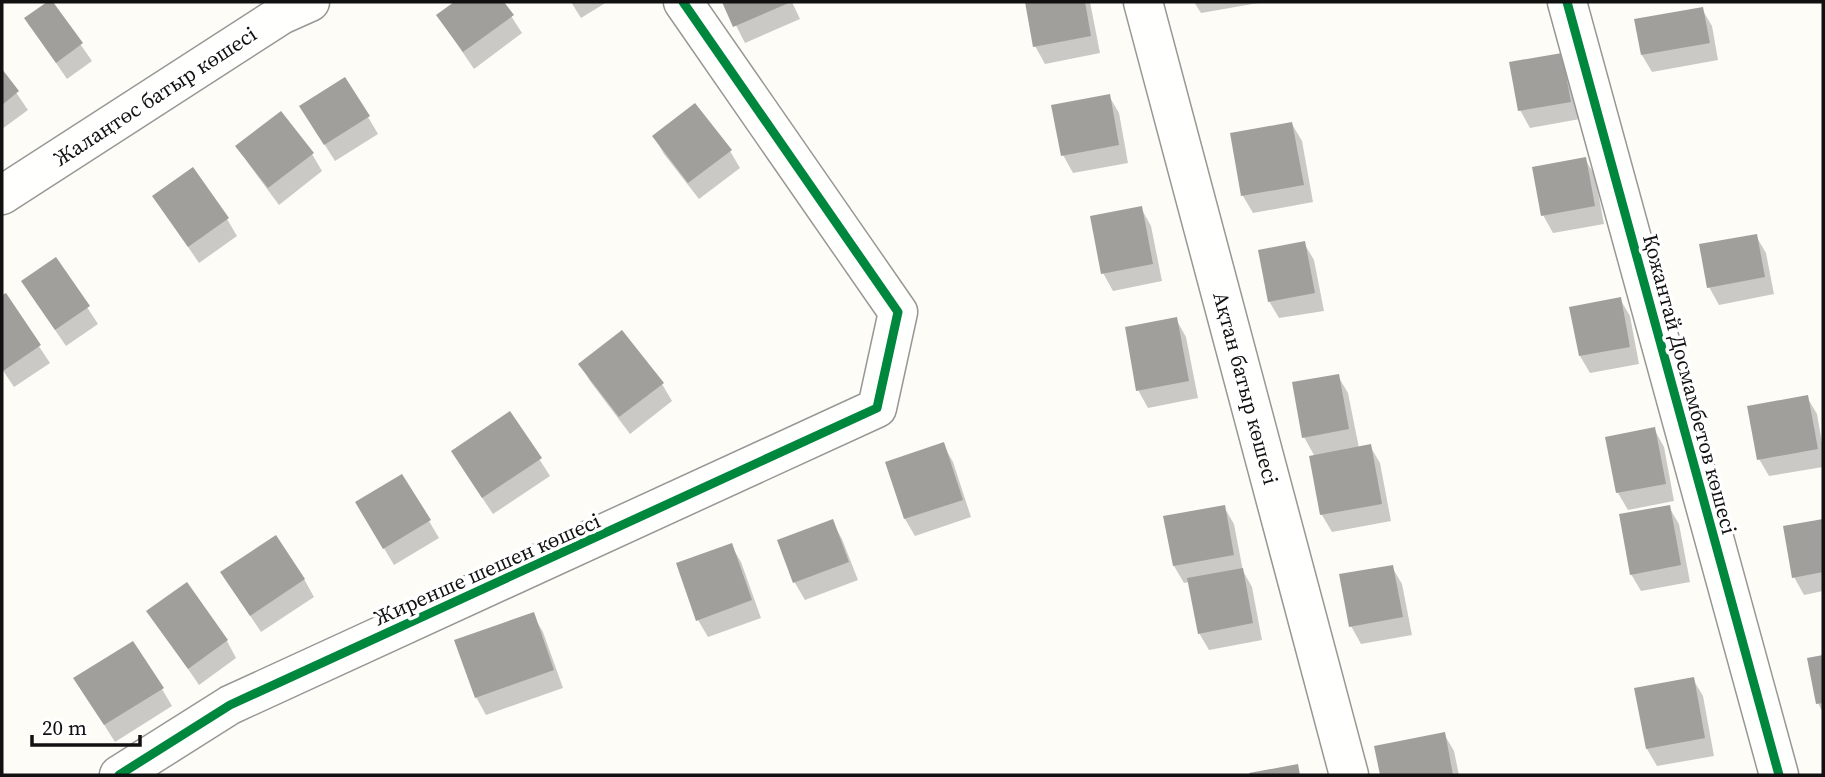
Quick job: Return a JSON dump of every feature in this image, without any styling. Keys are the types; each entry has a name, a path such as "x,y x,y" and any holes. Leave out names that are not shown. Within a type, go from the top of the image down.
{"street":[{"name":"Жиренше шешен көшесі","path":"119,775 230,705 877,408 898,312 683,2"},
{"name":"Ақтан батыр көшесі","path":"1143,2 1349,775"},
{"name":"Қожантай Досмамбетов көшесі","path":"1567,2 1779,775"},
{"name":"Жалаңтөс батыр көшесі","path":"2,195 289,6"}],"building":[{"path":"47,2 53,2 83,43 56,63 24,18"},
{"path":"454,2 504,2 514,15 463,52 436,15"},
{"path":"722,2 791,2 733,27"},
{"path":"1025,2 1085,2 1091,36 1033,47"},
{"path":"1703,7 1710,43 1641,55 1634,19"},
{"path":"1562,53 1571,102 1518,111 1509,62"},
{"path":"2,69 19,91 2,105"},
{"path":"345,77 370,116 324,145 299,106"},
{"path":"1110,94 1119,145 1061,156 1051,105"},
{"path":"695,103 732,150 688,183 652,136"},
{"path":"281,111 314,153 268,188 235,146"},
{"path":"1292,122 1304,185 1241,196 1230,133"},
{"path":"1586,157 1595,206 1541,216 1532,167"},
{"path":"193,167 229,218 188,247 152,196"},
{"path":"1142,206 1153,264 1101,274 1090,216"},
{"path":"1757,234 1765,277 1707,288 1699,244"},
{"path":"1305,241 1315,293 1268,302 1258,250"},
{"path":"56,257 90,306 55,330 21,281"},
{"path":"6,293 41,345 3,371 2,295"},
{"path":"1621,297 1630,347 1579,356 1569,307"},
{"path":"1177,317 1189,381 1136,391 1125,327"},
{"path":"622,330 664,383 619,417 578,364"},
{"path":"1339,374 1349,429 1302,438 1292,382"},
{"path":"1808,395 1818,449 1757,460 1747,406"},
{"path":"510,411 542,458 482,498 451,451"},
{"path":"1655,427 1666,484 1616,493 1605,437"},
{"path":"944,442 963,500 904,519 885,462"},
{"path":"1371,444 1382,504 1320,515 1309,456"},
{"path":"402,474 431,520 383,549 355,502"},
{"path":"1225,505 1234,555 1173,566 1163,516"},
{"path":"1670,505 1681,565 1630,575 1619,514"},
{"path":"833,519 849,562 793,583 777,540"},
{"path":"1823,519 1823,572 1792,578 1783,526"},
{"path":"276,535 305,579 250,616 220,572"},
{"path":"732,543 752,600 696,621 676,563"},
{"path":"1393,565 1403,617 1349,627 1339,574"},
{"path":"1243,568 1253,623 1198,634 1187,578"},
{"path":"187,582 228,640 188,669 146,611"},
{"path":"534,612 554,670 475,698 454,640"},
{"path":"133,641 164,688 104,725 73,678"},
{"path":"1823,655 1823,703 1816,704 1807,658"},
{"path":"1694,677 1705,738 1646,749 1634,688"},
{"path":"1445,732 1453,775 1380,775 1374,746"},
{"path":"1298,764 1300,775 1249,773"}],"cycle path":[{"path":"119,775 230,705 877,408 898,312 683,2"},
{"path":"1567,2 1779,775"}]}
